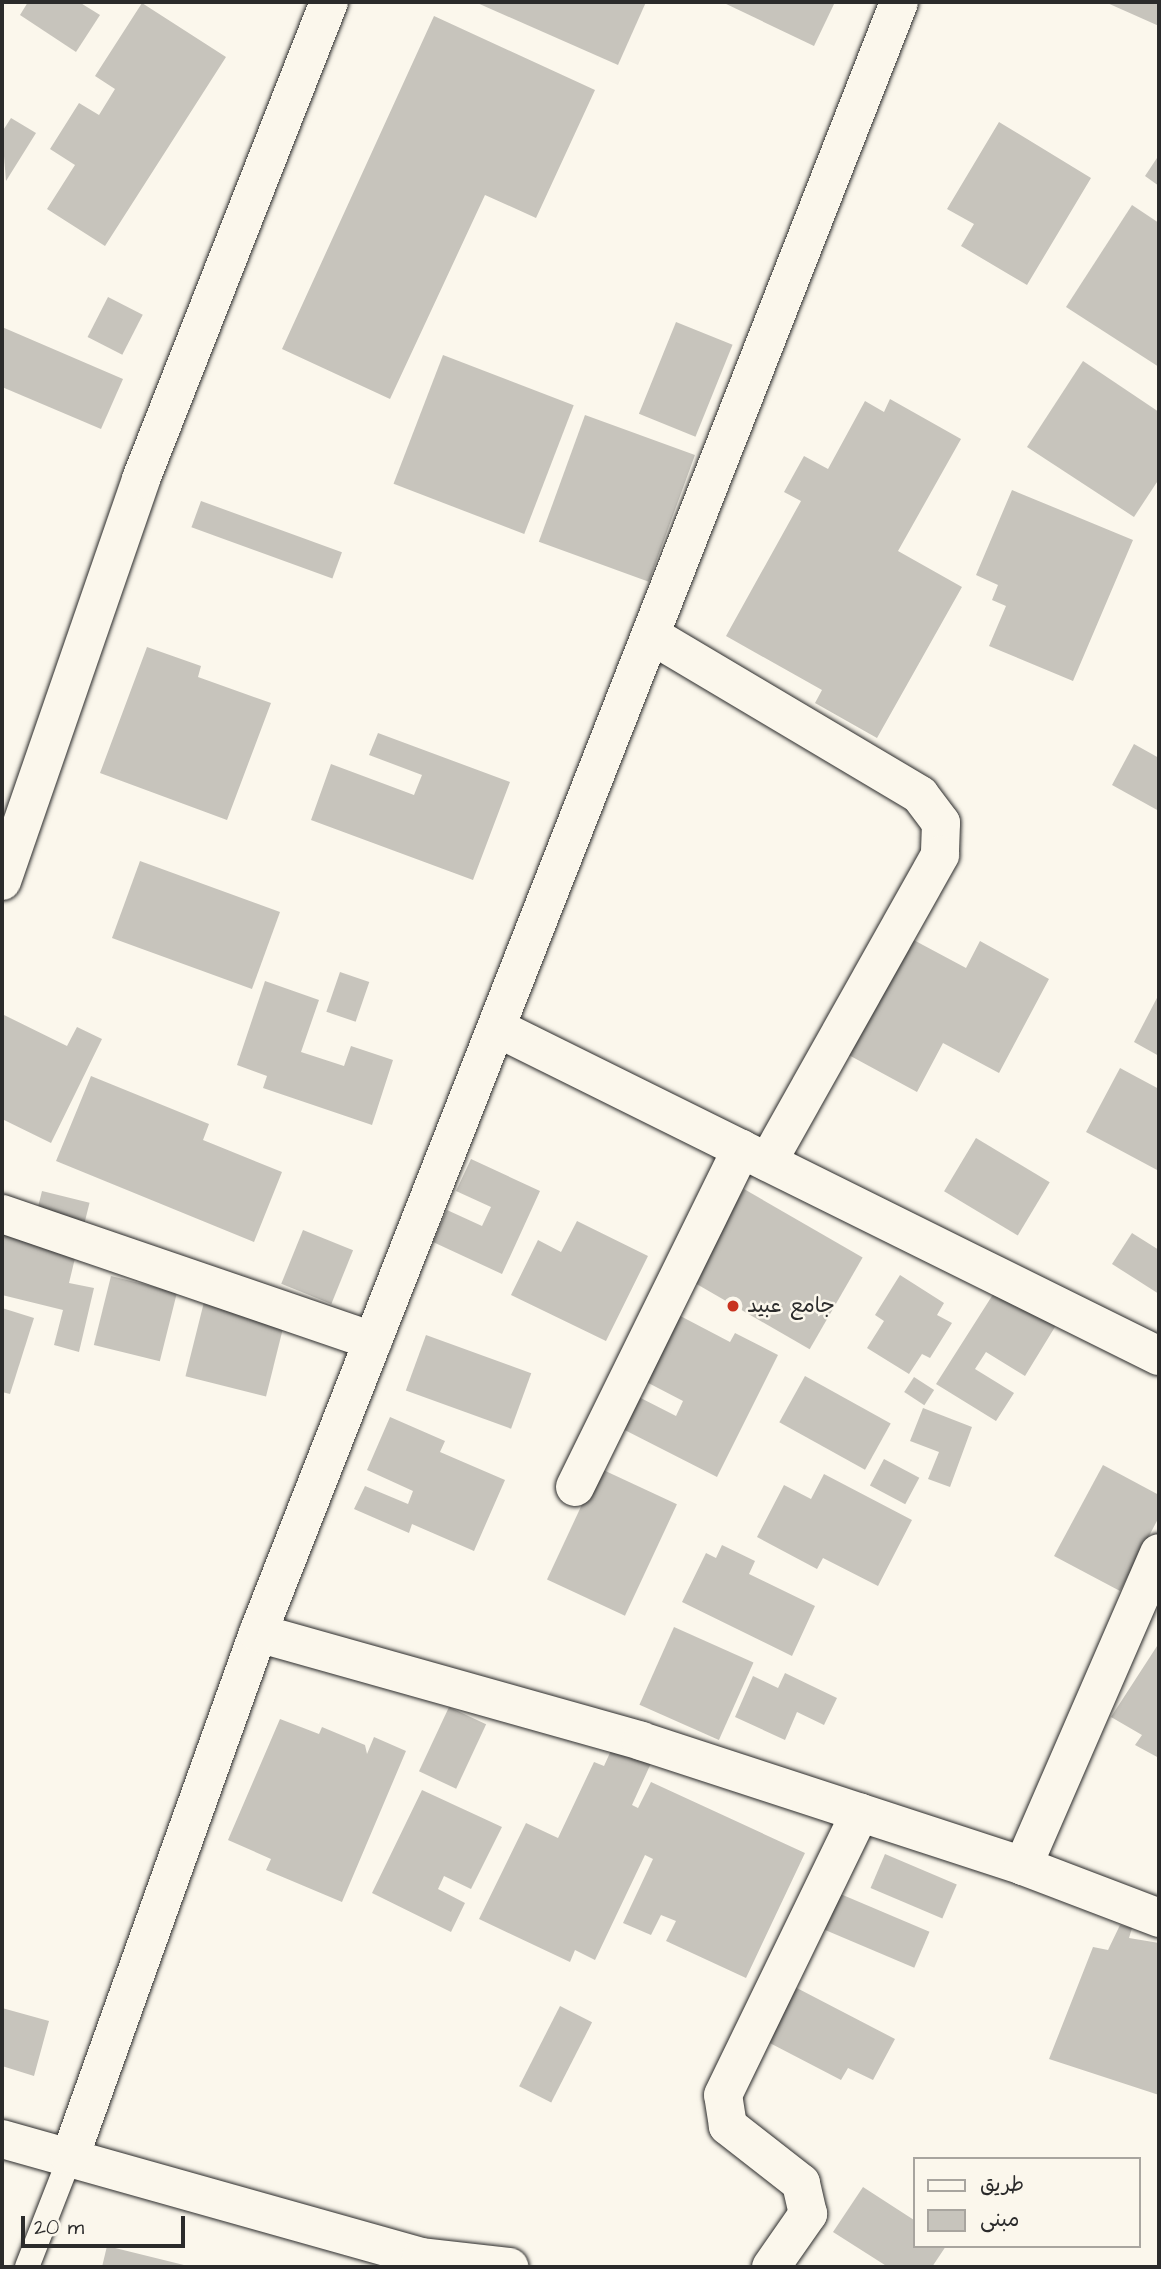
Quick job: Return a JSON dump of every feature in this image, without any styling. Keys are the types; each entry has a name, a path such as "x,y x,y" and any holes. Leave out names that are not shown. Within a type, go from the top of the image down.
{"street":[{"path":"2,881 141,479 328,2"},
{"path":"69,2157 258,1633 899,2"},
{"path":"575,1487 754,1155 940,855 941,823 920,795 651,635"},
{"path":"497,1028 1159,1356"},
{"path":"2,1214 373,1341"},
{"path":"1023,1866 1159,1553"},
{"path":"258,1633 641,1741 1023,1866 1159,1918"},
{"path":"771,2267 808,2214 801,2183 728,2126 723,2095 860,1813"},
{"path":"2,2139 420,2262 509,2267"}],"lane":[{"path":"27,2267 69,2157"}],"building":[{"path":"28,2 79,2 100,15 76,52 20,15"},
{"path":"475,2 646,2 618,65"},
{"path":"722,2 835,2 814,46"},
{"path":"1105,2 1159,2 1159,26"},
{"path":"142,3 226,57 105,246 47,209 75,165 50,149 79,103 99,115 115,89 95,76"},
{"path":"434,16 595,90 536,218 485,195 390,399 282,349"},
{"path":"11,118 36,133 6,181 2,132"},
{"path":"999,122 1091,178 1027,285 961,246 974,224 947,209"},
{"path":"1159,155 1159,186 1145,176"},
{"path":"1132,205 1159,223 1159,367 1066,307"},
{"path":"108,297 143,315 122,355 88,337"},
{"path":"676,322 733,345 695,437 639,414"},
{"path":"2,327 123,379 101,429 2,387"},
{"path":"443,355 574,405 524,534 394,484"},
{"path":"1083,361 1159,412 1159,479 1134,517 1027,447"},
{"path":"890,399 961,439 898,551 962,587 877,738 815,703 822,690 726,636 801,501 784,492 804,456 828,469 865,401 884,412"},
{"path":"585,415 695,455 649,582 539,542"},
{"path":"1012,490 1133,540 1073,681 989,646 1006,606 992,600 998,585 976,575"},
{"path":"201,501 342,552 332,579 191,527"},
{"path":"147,647 201,666 198,677 271,703 227,820 100,773"},
{"path":"378,733 510,782 473,880 311,820 331,764 414,795 422,775 369,755"},
{"path":"1134,744 1159,758 1159,811 1112,785"},
{"path":"140,861 280,912 252,989 112,938"},
{"path":"908,937 966,968 980,941 1049,979 999,1073 943,1043 917,1092 845,1053"},
{"path":"340,972 369,982 356,1022 326,1012"},
{"path":"265,981 319,1000 301,1052 344,1066 351,1046 393,1060 372,1125 263,1088 267,1076 237,1065"},
{"path":"1159,994 1159,1056 1134,1042"},
{"path":"2,1014 67,1046 77,1027 102,1039 51,1143 2,1119"},
{"path":"1120,1068 1159,1089 1159,1171 1086,1132"},
{"path":"91,1076 209,1124 203,1140 282,1172 254,1242 56,1161"},
{"path":"976,1138 1050,1182 1018,1235 944,1191"},
{"path":"471,1159 540,1191 502,1274 433,1242 447,1210 482,1226 491,1207 456,1191"},
{"path":"744,1189 863,1258 810,1349 691,1281"},
{"path":"42,1191 90,1203 85,1222 37,1210"},
{"path":"577,1221 648,1256 606,1341 511,1295 538,1240 561,1252"},
{"path":"303,1230 353,1250 331,1304 281,1284"},
{"path":"2,1232 77,1250 69,1283 94,1288 79,1352 54,1345 63,1310 2,1295"},
{"path":"1132,1233 1159,1250 1159,1294 1112,1264"},
{"path":"900,1275 944,1303 937,1315 952,1323 930,1358 922,1354 909,1374 867,1348 884,1321 875,1315"},
{"path":"111,1276 177,1292 160,1361 94,1345"},
{"path":"999,1285 1058,1322 1025,1376 986,1352 975,1369 1014,1393 996,1421 936,1384"},
{"path":"207,1290 288,1310 266,1396 185,1376"},
{"path":"2,1308 34,1318 10,1394 2,1392"},
{"path":"667,1309 730,1342 735,1333 778,1355 717,1477 609,1422 625,1390 676,1416 683,1401 633,1375"},
{"path":"426,1335 531,1373 511,1429 406,1390"},
{"path":"805,1376 891,1424 865,1470 779,1422"},
{"path":"914,1377 934,1390 924,1405 904,1392"},
{"path":"923,1408 972,1427 950,1487 928,1479 939,1452 910,1441"},
{"path":"390,1417 445,1441 440,1452 505,1480 474,1551 412,1524 409,1533 354,1509 365,1486 408,1504 413,1491 367,1470"},
{"path":"884,1459 919,1478 905,1504 870,1485"},
{"path":"1103,1465 1159,1495 1159,1517 1120,1591 1054,1556"},
{"path":"599,1468 677,1504 625,1616 547,1579"},
{"path":"824,1474 912,1520 878,1586 823,1558 817,1569 757,1537 784,1485 811,1499"},
{"path":"722,1545 755,1561 749,1574 815,1606 792,1656 682,1602 706,1553 716,1558"},
{"path":"674,1627 753,1662 719,1740 639,1705"},
{"path":"1159,1643 1159,1758 1135,1745 1142,1735 1111,1717"},
{"path":"785,1673 837,1698 824,1725 797,1712 785,1740 735,1717 753,1676 778,1688"},
{"path":"449,1707 486,1724 456,1789 419,1771"},
{"path":"280,1719 319,1734 322,1727 365,1745 367,1754 374,1737 406,1751 342,1902 266,1870 271,1859 228,1840"},
{"path":"614,1744 652,1761 632,1805 638,1808 651,1782 805,1853 746,1978 666,1941 676,1921 661,1915 651,1935 623,1923 653,1859 645,1855 595,1960 575,1950 570,1962 479,1919 526,1823 558,1838 594,1762 604,1766"},
{"path":"422,1790 502,1827 471,1889 444,1876 438,1889 465,1903 451,1932 372,1893"},
{"path":"885,1854 957,1884 942,1919 871,1888"},
{"path":"831,1890 929,1932 914,1968 816,1926"},
{"path":"1120,1925 1132,1928 1129,1938 1159,1943 1159,2095 1049,2059 1093,1947 1108,1950"},
{"path":"793,1986 895,2039 873,2080 848,2068 841,2080 764,2040"},
{"path":"560,2006 592,2022 551,2103 519,2086"},
{"path":"2,2008 49,2021 34,2076 2,2066"},
{"path":"863,2187 912,2219 912,2248 945,2248 932,2267 888,2267 833,2232"},
{"path":"107,2246 188,2266 188,2267 102,2267"}],"place":[{"name":"جامع عبيد","path":"733,1306"}]}
